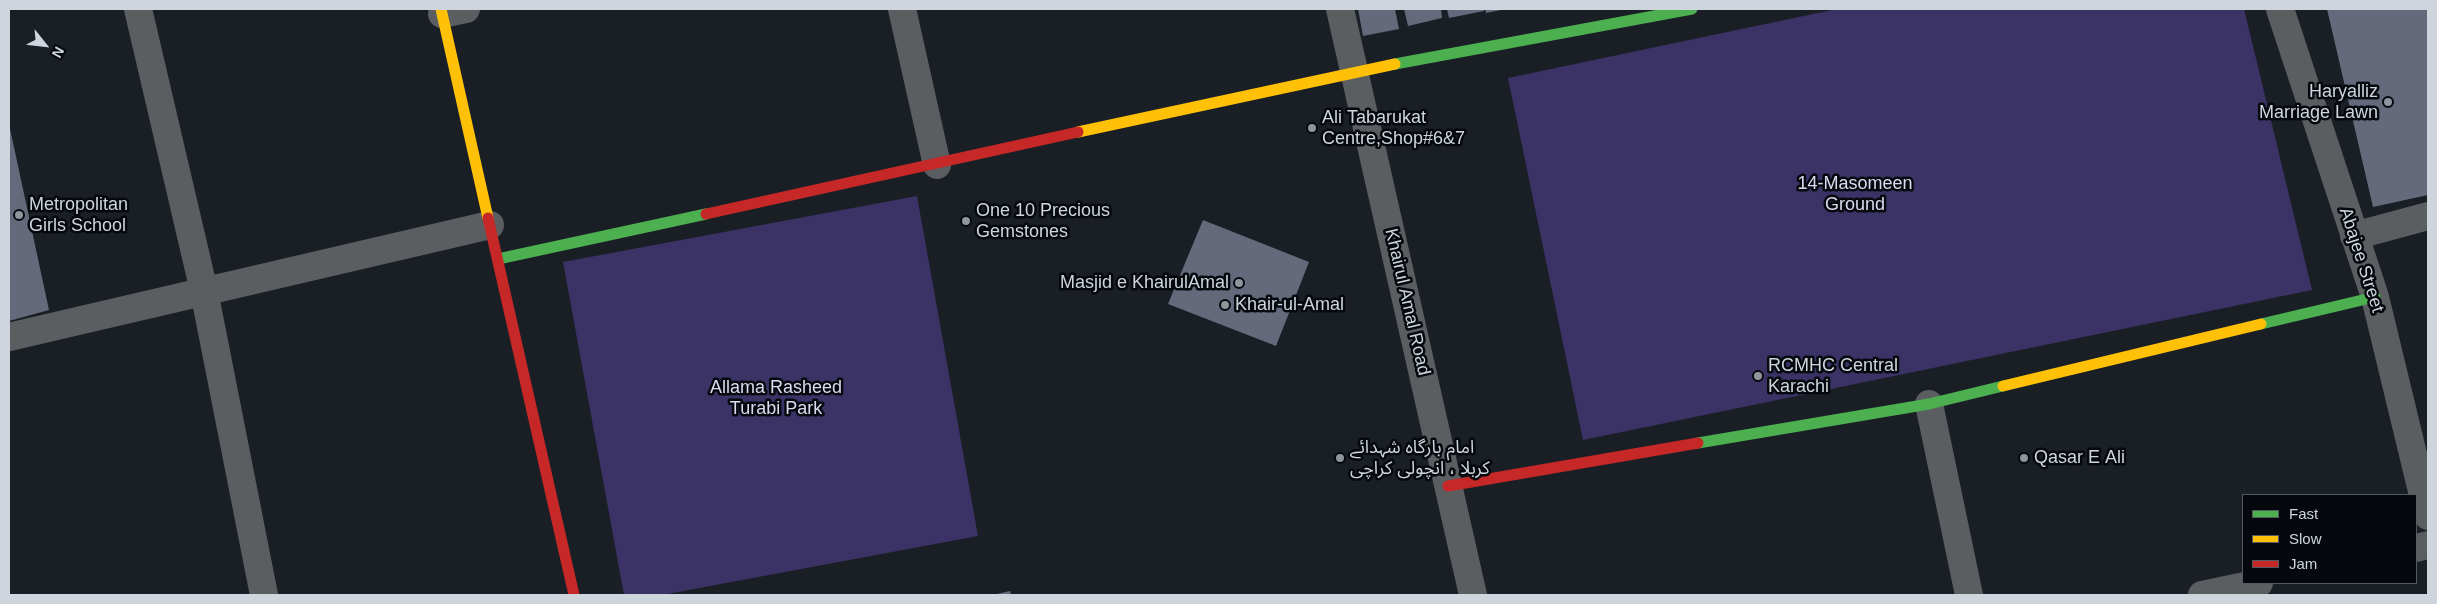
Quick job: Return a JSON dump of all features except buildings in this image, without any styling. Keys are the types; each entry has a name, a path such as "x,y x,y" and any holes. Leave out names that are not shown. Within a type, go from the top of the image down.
{"street":[{"path":"138,9 204,291 264,595"},
{"path":"902,9 936,165"},
{"name":"Khairul Amal Road","path":"1340,9 1473,595"},
{"path":"498,259 936,165 1354,72 1692,9"},
{"name":"Abajee Street","path":"2280,9 2374,297 2428,516"},
{"path":"450,10 490,225 574,595"},
{"path":"2354,236 2428,216"},
{"path":"9,337 490,225"},
{"path":"1448,486 1929,404 2374,297"},
{"path":"1929,404 1969,595"},
{"path":"2202,595 2254,584"}],"green space":[{"name":"14-Masomeen Ground","path":"1837,9 2244,9 2312,290 1583,440 1508,78"},
{"name":"Allama Rasheed Turabi Park","path":"917,196 978,536 662,595 624,595 563,262"}],"traffic: fast":[{"path":"1395,64 1692,9"},
{"path":"498,259 706,214"},
{"path":"2261,324 2375,297"},
{"path":"1698,443 1929,404 2003,386"}],"traffic: slow":[{"path":"441,9 488,218"},
{"path":"1078,132 1395,64"},
{"path":"2003,386 2261,324"}],"traffic: jam":[{"path":"706,214 1078,132"},
{"path":"488,218 574,595"},
{"path":"1448,486 1698,443"}],"place":[{"name":"Haryalliz Marriage Lawn","path":"2388,102"},
{"name":"Ali Tabarukat Centre,Shop#6&7","path":"1312,128"},
{"name":"Metropolitan Girls School","path":"19,215"},
{"name":"One 10 Precious Gemstones","path":"966,221"},
{"name":"Masjid e KhairulAmal","path":"1239,283"},
{"name":"Khair-ul-Amal","path":"1225,305"},
{"name":"RCMHC Central Karachi","path":"1758,376"},
{"name":"امام بارگاہ شہدائے کربلا ، انچولی کراچی","path":"1340,458"},
{"name":"Qasar E Ali","path":"2024,458"}]}
